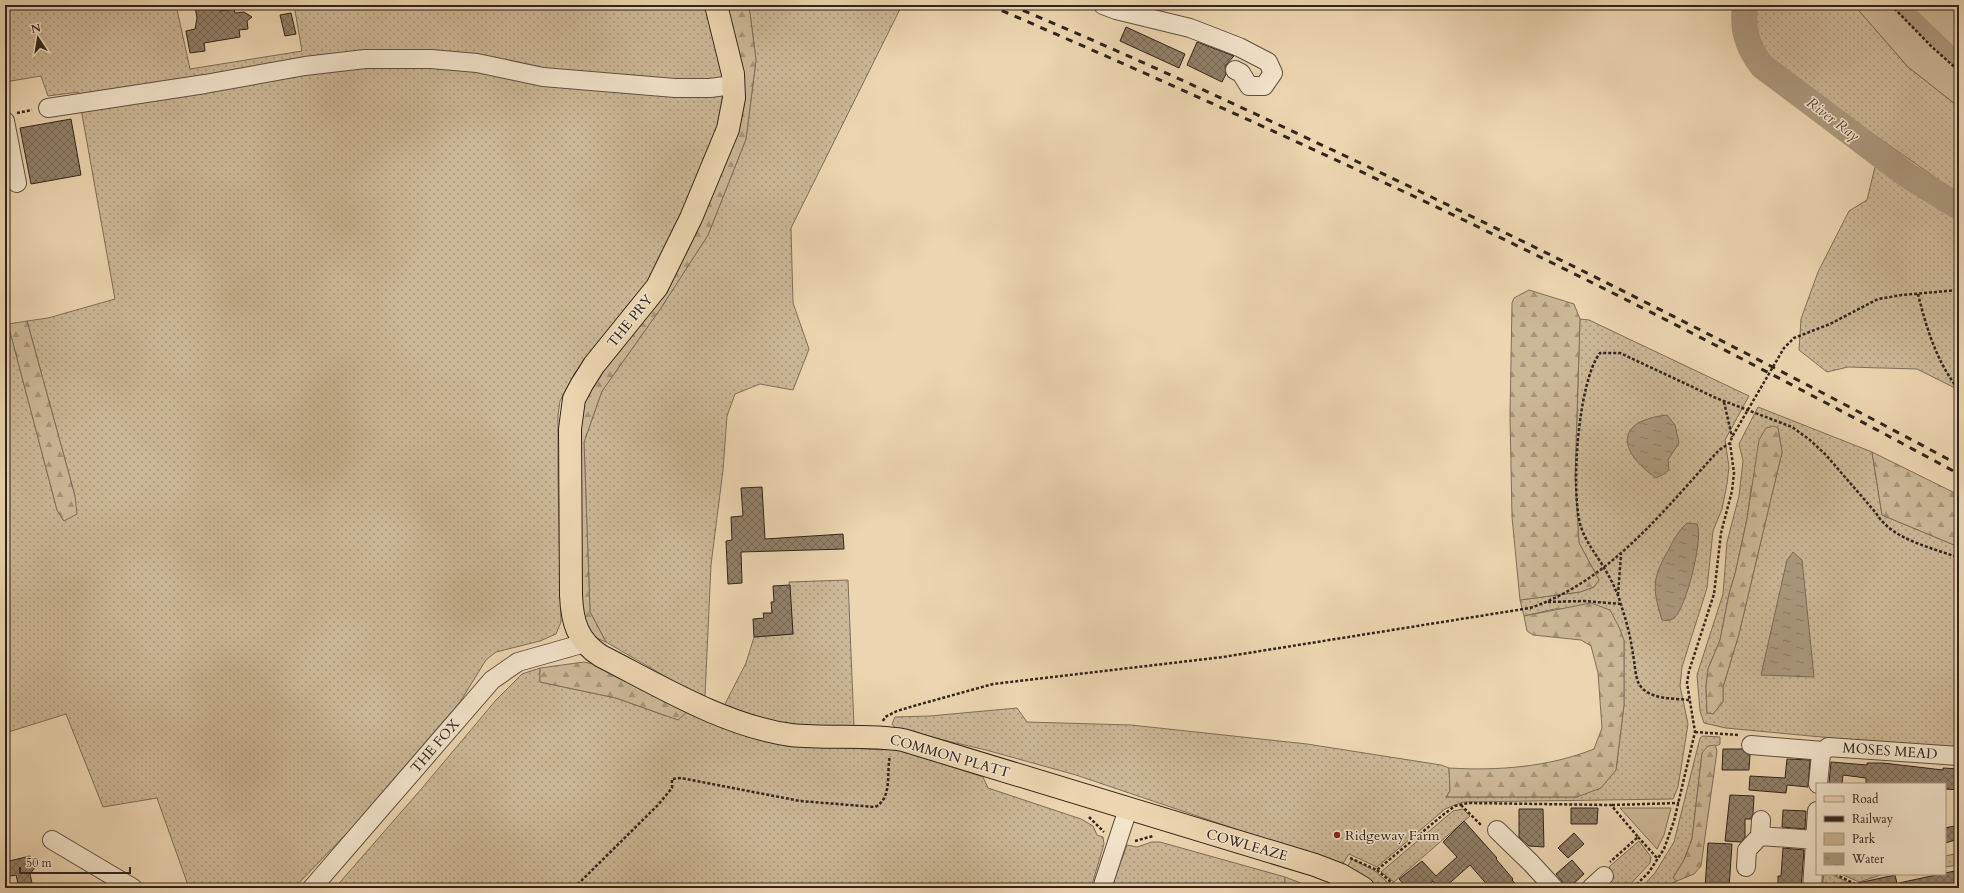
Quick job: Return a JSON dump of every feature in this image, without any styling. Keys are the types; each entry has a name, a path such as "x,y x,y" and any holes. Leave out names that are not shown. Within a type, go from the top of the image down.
{"main road":[{"name":"THE PRY","path":"585,643 575,626 571,594 570,429 574,399 594,365 657,287 691,218 725,136 732,112 733,85 730,58 716,5"},
{"name":"COMMON PLATT","path":"585,643 601,656 712,711 742,724 791,735 883,738 1128,809"},
{"name":"COWLEAZE","path":"1128,809 1295,859 1341,875 1364,888"}],"street":[{"path":"1103,5 1116,10 1190,28 1239,47 1268,62 1273,73 1264,86 1249,86 1242,73 1235,70"},
{"path":"48,108 205,84 305,66 366,59 431,59 477,63 543,77 675,88 710,88 733,85"},
{"path":"9,117 17,184"},
{"name":"THE FOX","path":"312,888 484,689 500,673 518,662 529,658 585,643"},
{"name":"MOSES MEAD","path":"1754,746 1823,751"},
{"name":"MOSES MEAD","path":"1818,783 1819,765 1823,751 1828,747 1959,756"},
{"path":"1102,888 1128,809"},
{"path":"1746,867 1747,850 1761,828 1816,850 1812,888"},
{"path":"1497,830 1531,862 1554,888"},
{"path":"52,840 133,888"}],"path":[{"path":"1891,5 1932,48 1959,71"},
{"path":"9,117 48,108"},
{"path":"1633,888 1658,859 1668,840 1695,732 1687,683 1689,671 1714,594 1721,533 1732,491 1734,473 1730,443 1732,437 1784,348 1794,338 1830,324 1878,299 1959,290"},
{"path":"1918,294 1924,320 1939,356 1952,381 1959,390"},
{"path":"1689,700 1650,695 1639,684 1621,604 1604,567 1587,542 1578,516 1575,492 1580,421 1588,381 1594,361 1600,353 1620,353 1724,401 1792,428 1810,440 1826,455 1882,522 1894,532 1959,558"},
{"path":"1724,401 1732,437"},
{"path":"574,888 658,805 672,788 672,779 681,778 800,801 876,807 881,804 885,796 889,778 889,757 894,748 883,738 885,717 897,711 957,693 993,684 1033,678 1223,657 1530,608 1548,602 1592,576 1621,554 1650,525 1719,450 1730,443"},
{"path":"1618,596 1621,554"},
{"path":"1548,602 1584,601 1621,604"},
{"path":"1377,870 1444,814 1455,806 1468,803 1611,805 1678,803"},
{"path":"1461,805 1483,827 1497,830"},
{"path":"1611,805 1658,859"},
{"path":"1598,882 1606,866 1638,837"},
{"path":"1341,875 1350,858 1377,870 1398,888"},
{"path":"1837,875 1863,888"}],"green space":[{"path":"5,5 176,5 190,69 302,51 294,5 707,5 722,72 723,104 709,157 651,279 612,333 576,371 560,401 558,416 558,478 561,622 556,634 540,641 496,652 486,660 460,702 348,832 294,888 189,888 157,798 103,807 66,714 5,733 5,312 57,510 64,521 75,496 27,321 48,318 115,299 78,92 48,96 41,76 5,82"},
{"path":"723,5 747,5 750,13 756,60 746,139 708,235 661,308 602,391 584,442 590,612 606,642 589,635 581,615 578,413 730,142"},
{"path":"747,5 902,5 791,228 793,303 809,349 793,390 760,384 735,394 727,416 723,470 711,565 705,696 680,685 606,642 590,612 584,442 602,391 661,308 708,235 746,139 756,60 750,13"},
{"path":"1758,5 1854,5 1908,67 1959,107 1959,194 1797,81 1759,47 1752,19"},
{"path":"1854,5 1959,5 1959,107 1908,67"},
{"path":"1884,163 1959,217 1959,390 1917,369 1848,367 1827,372 1799,350 1801,319 1818,272 1849,211 1867,200 1875,167"},
{"path":"1529,290 1574,304 1580,319 1575,477 1579,543 1599,580 1594,587 1580,592 1520,600 1512,517 1510,415 1512,303 1514,298"},
{"path":"1580,319 1589,320 1749,396 1725,440 1729,467 1727,484 1722,509 1713,531 1707,588 1682,667 1680,686 1688,724 1678,787 1673,799 1463,802 1445,809 1377,867 1349,854 1342,865 1076,775 986,750 896,729 892,724 895,717 930,716 1017,708 1027,722 1131,725 1307,744 1441,765 1449,768 1450,791 1446,797 1577,797 1616,770 1624,705 1624,640 1559,608 1524,616 1520,600 1580,592 1594,587 1599,580 1579,543 1575,477"},
{"path":"27,321 75,496 77,514 64,521 57,510 8,324"},
{"path":"1758,407 1872,452 1882,515 1959,547 1959,750 1726,728 1704,723 1700,711 1697,675 1723,594 1727,542 1739,496 1743,461 1739,444","holes":["1778,428 1782,452 1739,634 1723,687 1723,702 1707,713 1706,687 1708,669 1720,640 1729,594 1747,519 1751,488"]},
{"path":"1774,426 1778,428 1782,452 1739,634 1723,687 1723,702 1713,714 1707,713 1706,687 1708,669 1720,640 1729,594 1735,574 1747,519 1759,440 1766,428"},
{"path":"1872,452 1959,495 1959,547 1882,515"},
{"path":"848,580 854,726 825,727 773,723 724,706 746,663 754,637 793,634 789,582"},
{"path":"1591,603 1610,610 1624,640 1624,705 1616,770 1601,788 1577,797 1446,797 1450,791 1449,768 1486,769 1541,764 1594,749 1602,728 1598,673 1591,646 1581,640 1533,635 1527,631 1524,616"},
{"path":"584,662 616,668 690,709 678,720 616,698 540,682 540,668"},
{"path":"540,668 540,682 616,698 666,716 690,709 802,745 883,750 887,746 983,777 988,788 1081,819 1093,826 1097,835 1103,837 1104,844 1091,888 335,888 496,700 522,674"},
{"path":"1703,736 1720,737 1720,744 1702,753 1692,839 1684,860 1673,878 1677,881 1663,888 1641,888 1655,873 1674,842 1700,738"},
{"path":"1715,745 1717,751 1701,866 1694,874 1677,881 1673,878 1684,860 1692,839 1702,753 1708,746"},
{"path":"1620,808 1671,808 1664,835 1657,849"},
{"path":"1463,809 1470,816 1394,882 1381,872 1453,811"},
{"path":"1639,841 1651,857 1650,863 1627,888 1601,888 1614,876 1609,867"},
{"path":"1152,842 1160,842 1285,877 1285,888 1111,888 1127,845 1137,847"},
{"path":"1959,853 1959,865 1946,867 1946,856"},
{"path":"1352,859 1375,871 1394,888 1376,888 1346,869"},
{"path":"1824,875 1833,875 1859,888 1822,888"},
{"path":"1843,875 1881,875 1859,882"},
{"path":"1285,877 1314,888 1285,888"}],"water":[{"path":"1667,415 1675,425 1679,443 1668,460 1669,470 1656,478 1643,468 1634,458 1629,448 1627,439 1630,430 1638,424 1650,418"},
{"path":"1687,523 1697,524 1699,531 1693,572 1679,612 1674,618 1666,621 1662,620 1656,599 1655,583 1663,559 1675,538"},
{"path":"1793,552 1802,560 1814,677 1761,675 1787,560"}],"building":[{"path":"219,5 220,11 234,9 235,13 244,12 252,17 247,21 248,29 239,30 240,37 204,43 205,51 190,53 186,31 195,29 197,18 195,6"},
{"path":"291,13 296,34 285,36 280,15"},
{"path":"1126,27 1185,54 1179,68 1120,41"},
{"path":"1197,42 1234,56 1225,66 1226,74 1222,82 1187,65"},
{"path":"71,119 81,175 31,184 20,128"},
{"path":"762,487 765,539 843,534 844,549 741,552 742,583 728,584 726,541 732,540 731,517 743,516 741,488"},
{"path":"790,585 793,634 754,637 753,619 764,618 763,613 772,613 771,602 774,602 773,586"},
{"path":"1723,749 1742,749 1750,755 1749,770 1722,770"},
{"path":"1787,759 1810,760 1808,787 1787,785 1786,793 1749,790 1750,776 1785,778"},
{"path":"1831,762 1867,765 1867,763 1883,763 1943,770 1943,768 1959,769 1959,790 1946,789 1946,783 1866,783 1866,778 1843,775 1842,783 1829,783"},
{"path":"1730,795 1754,796 1753,814 1751,819 1745,819 1745,837 1741,842 1725,841"},
{"path":"1571,808 1598,808 1597,824 1571,824"},
{"path":"1519,809 1543,809 1544,847 1529,846 1519,837"},
{"path":"1783,810 1806,811 1805,829 1782,827"},
{"path":"1464,821 1497,858 1496,859 1519,888 1490,888 1470,865 1444,888 1438,888 1433,881 1425,888 1407,888 1399,879 1422,861 1436,876 1457,857 1443,842"},
{"path":"1959,825 1959,839 1946,843 1946,828"},
{"path":"1574,833 1584,844 1568,858 1558,848"},
{"path":"1708,843 1732,844 1729,888 1705,888"},
{"path":"1783,848 1804,850 1801,888 1778,888 1778,876 1781,876"},
{"path":"30,856 35,861 36,866 30,874 33,888 19,888 16,875 5,877 5,862"},
{"path":"1572,860 1584,874 1569,888 1564,888 1562,881 1556,874"},
{"path":"1959,870 1959,888 1900,888 1899,883 1936,875 1946,875 1946,873"},
{"path":"1895,875 1898,888 1859,888 1858,883"}],"waterway":[{"name":"River Ray","path":"1745,5 1744,22 1749,45 1762,66 1907,175 1959,207"},
{"path":"1900,5 1959,61"}],"railway":[{"path":"989,5 1232,112 1472,224 1717,346 1959,474"},
{"path":"1010,5 1185,82 1434,198 1810,386 1959,465"}],"place":[{"name":"Ridgeway Farm","path":"1337,835"}]}
